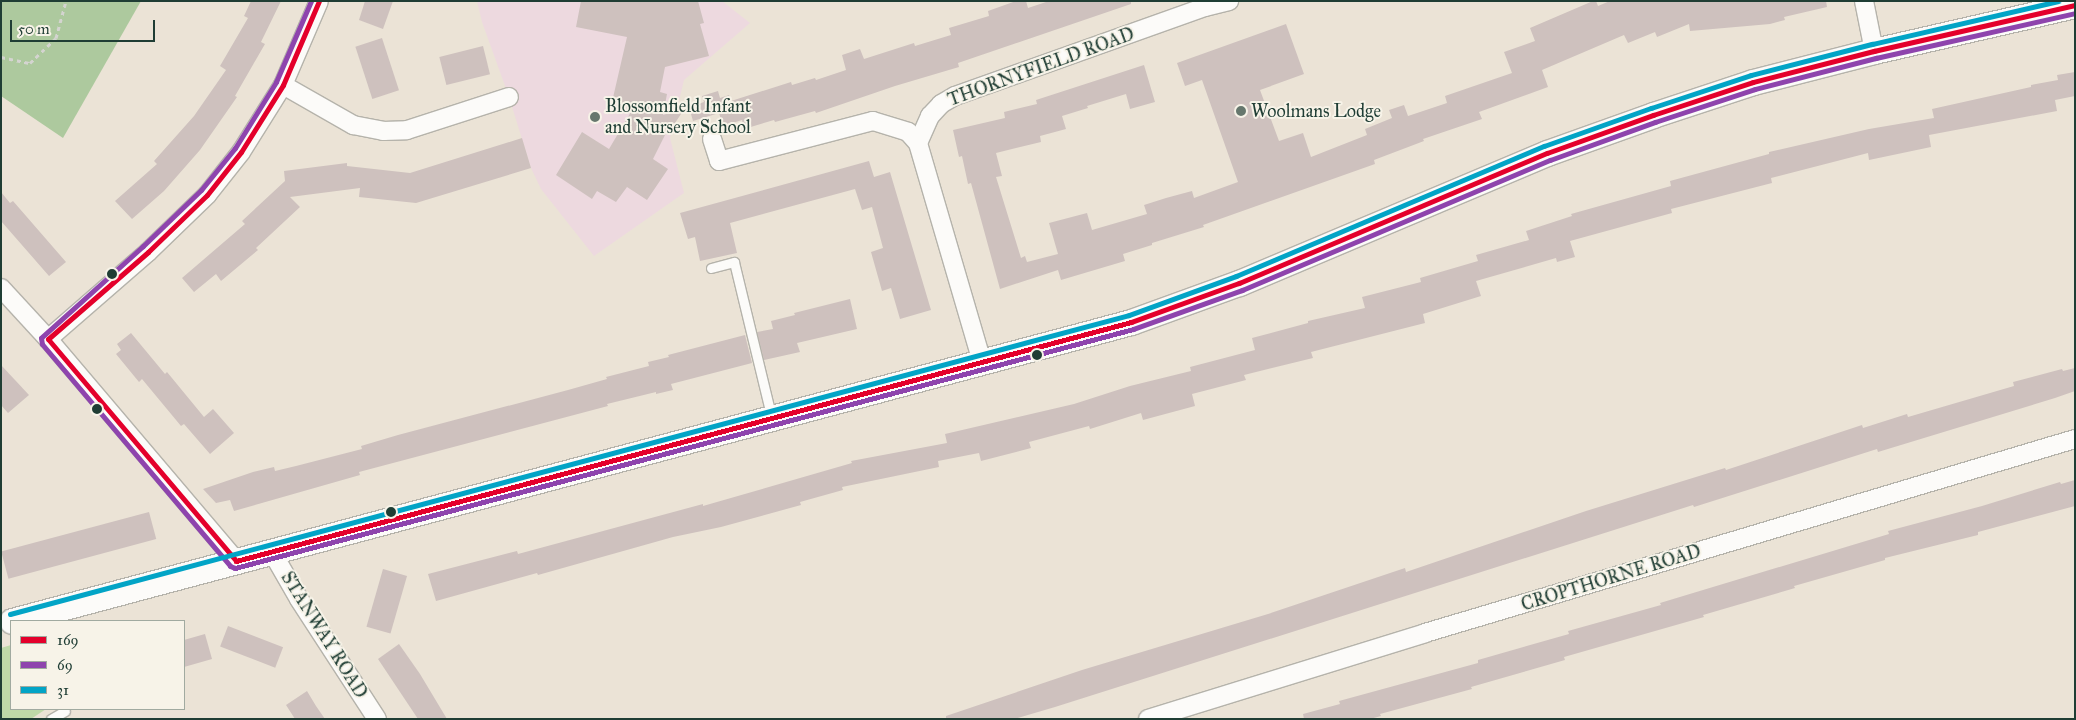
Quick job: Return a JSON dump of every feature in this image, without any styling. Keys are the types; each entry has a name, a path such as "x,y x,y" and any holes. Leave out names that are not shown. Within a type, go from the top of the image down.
{"street":[{"path":"48,339 148,252 208,194 241,152 283,85 319,1"},
{"name":"THORNYFIELD ROAD","path":"918,143 930,116 941,104 955,96 1205,7 1229,1"},
{"path":"1864,1 1874,51"},
{"path":"15,620 1131,322 1239,283 1547,153 1653,115 1753,82 1874,51 2075,5"},
{"path":"283,85 353,125 383,131 407,130 509,96"},
{"path":"712,139 719,161 873,121 908,132 918,143 982,362"},
{"path":"1,288 48,339 236,561"},
{"name":"CROPTHORNE ROAD","path":"1148,719 1434,630 2075,440"},
{"name":"STANWAY ROAD","path":"272,552 299,599 377,719"}],"lane":[{"path":"711,268 734,262 772,418"},
{"path":"51,719 64,711"}],"path":[{"path":"1,57 30,63 56,38 66,1"}],"shaded area":[{"name":"Blossomfield Infant and Nursery School","path":"477,1 722,1 750,23 684,80 670,138 684,193 594,256 541,189 531,168 509,97 482,22"}],"green space":[{"path":"1,1 141,1 63,138 1,96"},
{"path":"10,645 10,710 44,710 31,719 1,719 1,648"}],"building":[{"path":"251,1 281,1 261,42 265,44 235,96 237,97 200,150 164,191 132,219 115,201 157,164 154,161 194,116 226,70 220,66 248,18 244,16"},
{"path":"365,1 393,1 383,29 359,20"},
{"path":"581,1 698,1 704,23 700,24 709,56 665,67 660,92 667,94 663,115 685,108 669,132 667,131 653,159 668,169 647,200 627,187 616,202 597,191 592,199 556,175 582,132 609,149 635,105 612,102 627,37 576,27"},
{"path":"1016,1 1026,1 1028,8 1049,1 1131,1 1131,4 958,63 959,67 895,86 816,113 815,111 775,122 774,120 744,129 742,120 723,126 719,113 693,121 689,107 704,102 702,96 718,91 720,98 729,95 731,101 791,82 792,85 815,78 816,80 846,70 842,55 860,49 864,59 914,43 915,46 951,35 949,28 989,16 988,11"},
{"path":"1596,1 1598,6 1610,1 1826,1 1827,7 1784,17 1785,20 1770,24 1690,31 1689,24 1657,37 1655,32 1628,43 1624,35 1542,70 1548,87 1479,112 1482,119 1423,139 1424,141 1374,160 1375,164 1203,225 1204,227 1123,254 1125,261 1061,280 1058,270 1000,289 971,183 968,184 962,156 959,157 953,130 1005,118 1004,112 1037,104 1036,100 1144,65 1155,102 1130,109 1126,94 1087,106 1088,108 1062,116 1066,129 1040,136 1041,142 996,153 1002,176 996,177 1021,258 1025,256 1027,262 1058,254 1049,223 1087,213 1092,230 1147,214 1144,205 1192,191 1194,198 1238,182 1202,80 1185,86 1177,63 1286,24 1304,74 1260,90 1279,141 1303,133 1311,157 1367,135 1365,129 1392,118 1389,110 1404,105 1408,116 1447,103 1445,96 1512,73 1504,52 1535,41 1530,28"},
{"path":"382,38 399,90 372,99 355,47"},
{"path":"483,46 490,74 446,85 439,57"},
{"path":"2075,72 2075,96 2055,100 2057,111 1929,135 1931,147 1869,160 1868,153 1771,178 1772,183 1671,209 1672,213 1570,241 1575,257 1557,262 1556,258 1476,281 1481,296 1423,314 1425,323 1311,352 1313,358 1244,375 1246,380 1192,394 1195,406 1143,420 1141,413 1090,429 1089,426 1029,442 1031,448 981,461 979,453 938,461 939,467 842,487 843,490 800,502 801,505 721,527 673,537 436,601 428,574 517,551 518,554 703,504 703,506 852,463 851,461 947,443 945,434 1074,404 1130,386 1191,371 1190,367 1255,350 1252,338 1308,323 1308,321 1365,308 1362,297 1421,282 1420,278 1478,261 1476,255 1529,240 1526,231 1572,216 1571,214 1671,186 1670,181 1769,154 1769,152 1869,129 1934,118 1932,109 2031,87 2031,85 2058,80 2057,75"},
{"path":"522,138 531,168 416,203 359,197 360,188 290,197 300,207 256,248 258,250 221,281 216,274 194,292 182,278 245,224 242,221 285,181 284,171 347,163 347,166 410,173"},
{"path":"869,161 874,177 890,172 931,310 900,319 891,288 882,291 871,252 883,248 872,207 862,210 855,189 730,223 737,253 700,261 695,237 688,239 680,213"},
{"path":"1,192 10,203 13,201 66,262 49,276 1,221"},
{"path":"850,299 857,329 797,343 800,352 764,360 757,332 773,329 771,321 795,315 794,313"},
{"path":"131,333 165,374 167,372 204,417 213,409 234,433 210,454 184,424 181,426 142,379 139,382 116,354 121,350 117,344"},
{"path":"745,335 752,363 671,384 673,390 656,394 656,392 607,404 608,406 359,472 360,475 234,511 230,500 216,503 203,489 253,472 274,467 275,471 362,449 361,446 607,379 606,377 649,366 648,362 669,357 668,355"},
{"path":"1,365 29,395 8,413 1,405"},
{"path":"2075,368 2075,391 2055,398 1878,452 1877,449 1694,507 1693,505 1014,719 946,719 946,716 1082,670 1268,614 1405,568 1406,572 1586,511 1725,468 1726,470 1862,425 1863,428 1907,414 1908,417 2014,386 2013,382 2062,369 2063,371"},
{"path":"2075,480 2075,506 1978,532 1978,535 1885,558 1885,560 1703,615 1704,617 1564,657 1565,660 1471,687 1472,689 1380,714 1381,716 1370,719 1304,719 1303,714 1340,704 1339,701 1478,663 1478,660 1569,634 1568,631 1661,605 1660,603 1889,534 1888,531 1982,506 2060,482 2061,484"},
{"path":"149,512 156,539 8,579 1,552"},
{"path":"383,569 407,576 390,634 366,627"},
{"path":"228,626 283,647 275,668 220,647"},
{"path":"205,634 212,659 185,667 185,640"},
{"path":"399,644 420,674 447,719 418,719 378,659"},
{"path":"307,691 325,719 295,719 286,705"}],"transit line":[{"name":"69","path":"311,1 276,82 235,148 201,190 143,246 41,338 42,344 230,566 235,568 1133,329 1242,290 1550,160 1655,122 1755,89 1876,58 2075,13"},
{"name":"169","path":"48,339 148,252 207,195 241,152 283,85 319,1"},
{"name":"31","path":"10,614 1129,315 1236,276 1544,146 1651,108 1751,75 1872,44 2058,1"},
{"name":"169","path":"236,561 1131,322 1239,283 1547,153 1653,115 1753,82 1874,51 2075,5"},
{"name":"169","path":"48,339 236,561"}],"place":[{"name":"Woolmans Lodge","path":"1241,111"},
{"name":"Blossomfield Infant and Nursery School","path":"595,117"}]}
